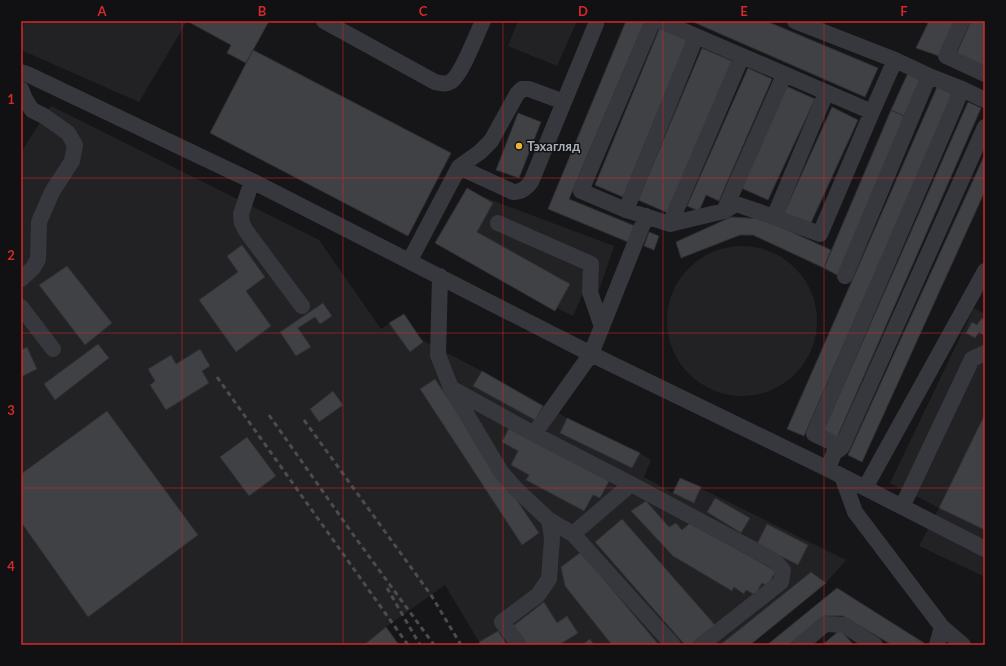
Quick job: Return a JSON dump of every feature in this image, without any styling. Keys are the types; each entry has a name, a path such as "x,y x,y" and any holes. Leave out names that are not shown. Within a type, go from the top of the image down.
{"lane":[{"path":"324,21 435,82 444,84 452,82 458,74 483,21"},
{"path":"653,21 581,191 626,210 670,224 724,211 736,204 820,234 895,60"},
{"path":"661,21 872,112"},
{"path":"795,21 895,60 985,100"},
{"path":"962,21 946,56 985,74"},
{"path":"459,168 513,192 519,192 526,188 531,182 596,24"},
{"path":"626,210 696,37"},
{"path":"670,224 742,56"},
{"path":"21,279 33,268 38,259 39,222 52,192 72,160 75,145 68,133 44,116 32,110 25,100 21,89 24,73 252,181 410,260 591,354 985,548"},
{"path":"724,211 784,75"},
{"path":"845,276 929,76"},
{"path":"410,260 459,168 480,152 491,141 522,89 529,89 564,102"},
{"path":"842,447 814,434 962,89"},
{"path":"774,217 826,93"},
{"path":"963,645 942,627 855,512 835,473 834,454 842,447 985,127"},
{"path":"252,181 241,214 242,223 246,231 302,306"},
{"path":"534,434 591,354 646,216"},
{"path":"498,223 590,264 590,292 602,327"},
{"path":"865,488 985,271"},
{"path":"440,276 438,354 451,388 501,472 548,520 573,534 673,645"},
{"path":"21,308 52,349"},
{"path":"902,507 972,360 985,353"},
{"path":"451,388 534,434 775,561 783,570 781,582 701,645"},
{"path":"573,534 631,484"},
{"path":"519,645 502,622 538,595 549,579 552,538 548,520"},
{"path":"800,645 825,624 844,625 875,645"},
{"path":"936,645 942,627"}],"shaded area":[{"path":"26,21 187,21 139,102 21,50 21,29"},
{"path":"518,21 577,21 557,66 508,46"},
{"path":"51,106 319,240 381,329 404,314 422,340 567,418 640,453 651,460 644,477 673,493 680,478 846,560 826,583 750,645 481,645 445,585 386,627 399,645 21,645 21,152"},
{"path":"467,188 481,196 614,246 598,293 584,291 573,316 557,308 555,311 435,243"},
{"path":"742,246 771,252 795,268 811,292 817,321 811,350 795,374 771,390 742,396 713,390 689,374 673,350 667,321 673,292 689,268 713,252"},
{"path":"974,308 985,314 985,577 919,546 939,508 890,483"}],"building":[{"path":"187,21 269,21 246,63 227,53 231,45"},
{"path":"626,21 645,21 569,199 635,226 628,242 548,209"},
{"path":"691,21 766,21 878,68 865,97"},
{"path":"929,21 955,21 939,56 916,48"},
{"path":"971,21 985,21 985,71 955,57"},
{"path":"660,27 688,38 623,197 595,185"},
{"path":"702,48 732,61 668,213 638,200"},
{"path":"253,50 451,153 408,236 210,133"},
{"path":"748,68 772,79 719,201 706,195 699,211 687,206"},
{"path":"908,73 923,80 906,117 891,110"},
{"path":"786,86 815,99 768,200 739,187"},
{"path":"937,87 953,94 804,436 787,429"},
{"path":"968,102 981,108 836,440 822,434"},
{"path":"832,107 858,120 810,225 784,213"},
{"path":"891,110 906,117 839,276 824,268"},
{"name":"Тэхагляд","path":"518,113 541,122 519,178 496,170"},
{"path":"985,154 985,191 862,462 848,455"},
{"path":"467,188 493,203 477,232 570,284 555,311 435,243"},
{"path":"731,217 763,219 831,250 824,268 753,235 740,235 681,258 676,242"},
{"path":"649,232 659,236 654,250 644,246"},
{"path":"242,245 265,277 246,291 271,326 236,352 199,300 238,272 227,256"},
{"path":"67,266 112,323 85,345 39,285"},
{"path":"323,303 332,316 320,324 315,317 298,328 311,347 296,356 280,332"},
{"path":"404,314 423,342 410,352 389,323"},
{"path":"982,318 985,320 985,336 979,332 975,338 966,333 972,322 977,325"},
{"path":"98,344 109,358 55,400 44,384"},
{"path":"27,347 37,369 21,377 21,350"},
{"path":"200,349 210,366 202,371 209,383 166,410 150,385 155,381 148,369 171,355 176,364"},
{"path":"482,371 543,406 535,420 473,386"},
{"path":"435,379 539,533 522,545 420,389"},
{"path":"333,391 343,405 319,422 310,409"},
{"path":"107,411 198,535 88,617 21,522 21,474"},
{"path":"985,414 985,530 939,508"},
{"path":"567,418 640,453 632,468 560,433"},
{"path":"509,428 609,481 600,498 593,495 584,511 526,480 529,475 511,465 518,451 502,442"},
{"path":"247,437 276,476 249,496 220,457"},
{"path":"680,478 701,487 694,503 673,493"},
{"path":"715,498 750,518 741,533 707,512"},
{"path":"646,501 669,527 676,523 682,530 690,523 776,571 767,586 762,583 755,595 746,590 744,594 734,587 732,591 673,556 631,511"},
{"path":"622,519 715,625 691,645 685,645 595,542"},
{"path":"767,524 808,545 798,565 757,544"},
{"path":"581,552 659,645 612,645 565,586 561,567"},
{"path":"811,572 826,583 750,645 720,645"},
{"path":"837,588 924,643 923,645 892,645 843,616 825,616 789,645 767,645"},
{"path":"544,602 557,623 567,616 578,633 559,645 532,645 531,643 526,645 513,626"},
{"path":"386,627 399,645 364,645"},
{"path":"840,630 854,645 822,645"},
{"path":"498,631 507,645 481,645 479,642"},
{"path":"590,639 594,645 582,645"}],"railway":[{"path":"217,377 408,645"},
{"path":"269,415 352,533 434,645"},
{"path":"304,420 431,595 461,645"},
{"path":"387,588 420,645"}],"place":[{"name":"Тэхагляд","path":"519,146"}]}
